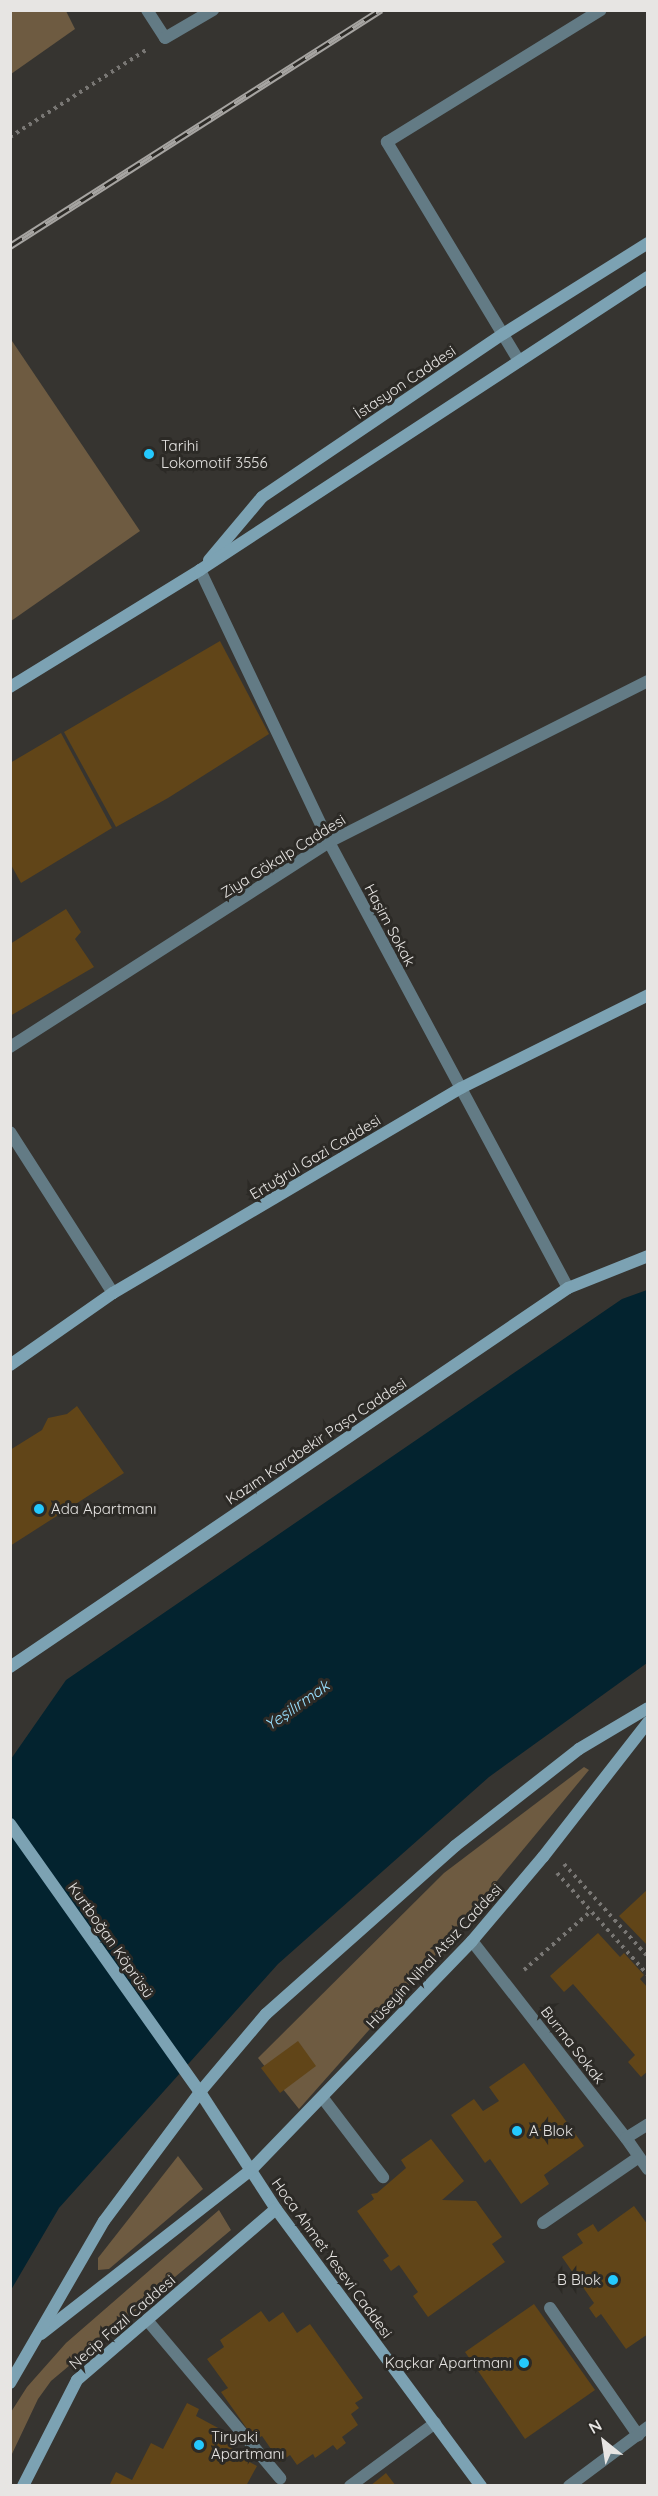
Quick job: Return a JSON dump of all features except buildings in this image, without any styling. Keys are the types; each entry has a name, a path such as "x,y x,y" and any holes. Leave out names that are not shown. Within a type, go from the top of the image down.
{"street":[{"path":"147,10 165,39 213,10"},
{"path":"519,361 387,142 601,10"},
{"name":"İstasyon Caddesi","path":"200,570 262,497 503,334 648,243"},
{"name":"İstasyon Caddesi","path":"10,687 200,570 648,277"},
{"name":"Haşim Sokak","path":"200,570 329,842 568,1288"},
{"name":"Ziya Gökalp Caddesi","path":"10,1047 329,842 648,681"},
{"name":"Ertuğrul Gazi Caddesi","path":"10,1365 113,1293 461,1088 648,995"},
{"path":"10,1132 113,1293"},
{"name":"Kazım Karabekir Paşa Caddesi","path":"10,1667 568,1288 648,1256"},
{"path":"10,2383 104,2221 200,2092 266,2014 455,1846 579,1749 648,1708"},
{"name":"Hüseyin Nihal Atsız Caddesi","path":"251,2170 472,1941 546,1852 648,1722"},
{"name":"Kurtboğan Köprüsü","path":"10,1824 186,2073"},
{"name":"Burma Sokak","path":"472,1941 648,2169"},
{"name":"Hoca Ahmet Yesevi Caddesi","path":"186,2073 276,2209 481,2486"},
{"path":"322,2097 383,2177"},
{"path":"626,2138 648,2124"},
{"path":"543,2223 639,2157"},
{"path":"34,2339 251,2170"},
{"name":"Necip Fazıl Caddesi","path":"23,2486 77,2380 276,2209"},
{"path":"550,2308 643,2431 569,2486"},
{"path":"147,2320 280,2478"},
{"path":"350,2486 435,2422"}],"path":[{"path":"10,137 165,39"},
{"path":"546,1852 591,1911 648,1975"},
{"path":"546,1852 648,1957"},
{"path":"507,1984 591,1911"}],"shaded area":[{"path":"11,10 66,11 75,29 11,74"},
{"path":"10,338 140,531 11,621 10,621"},
{"path":"584,1767 589,1770 439,1951 299,2109 258,2058 444,1873"},
{"path":"178,2156 203,2189 109,2269 98,2270 98,2258"},
{"path":"219,2210 231,2230 51,2381 38,2399 11,2456 11,2412 27,2387 66,2343"}],"water":[{"name":"Yeşilırmak","path":"647,1290 647,1663 489,1777 278,1964 59,2208 11,2290 11,1759 66,1680 622,1299"}],"railway":[{"path":"10,246 381,10"}],"place":[{"name":"Tarihi Lokomotif 3556","path":"149,454"},
{"name":"Ada Apartmanı","path":"39,1509"},
{"name":"A Blok","path":"517,2131"},
{"name":"B Blok","path":"613,2280"},
{"name":"Kaçkar Apartmanı","path":"524,2363"},
{"name":"Tiryaki Apartmanı","path":"199,2445"}]}
